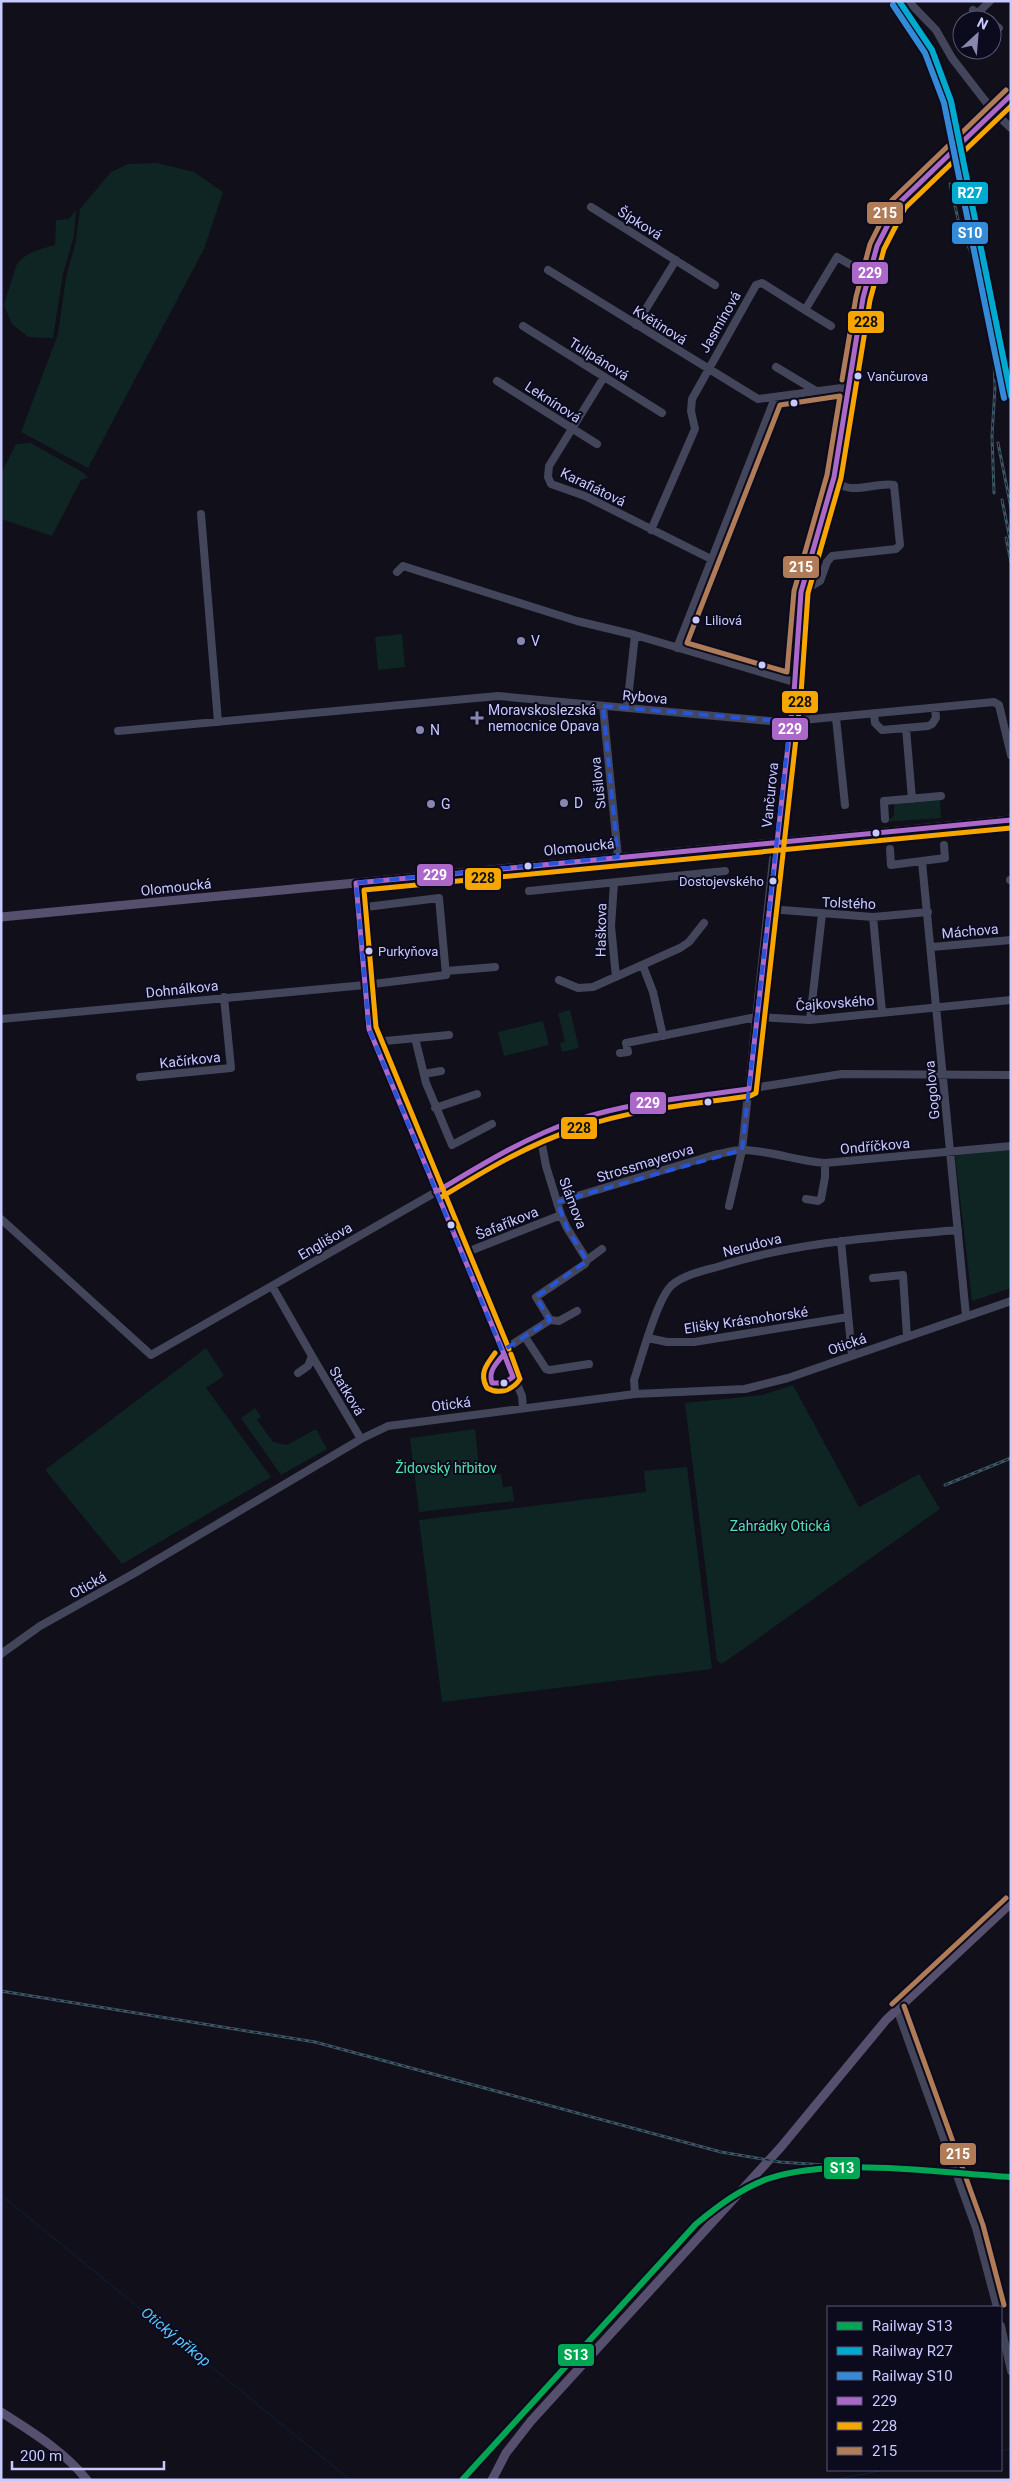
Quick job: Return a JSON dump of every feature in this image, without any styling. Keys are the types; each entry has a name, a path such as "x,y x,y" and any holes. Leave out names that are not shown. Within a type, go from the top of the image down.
{"main road":[{"name":"Olomoucká","path":"1,917 1011,820"},
{"path":"492,2480 506,2453 526,2427 781,2147 897,2009 1011,1903"},
{"path":"1,2412 59,2453 74,2465 87,2480"}],"street":[{"path":"908,1 936,30 952,58 993,111 1011,128"},
{"path":"978,10 990,1"},
{"name":"Vančurova","path":"777,841 794,682 801,592 834,477 863,298 877,246 899,203 1011,95"},
{"name":"Šípková","path":"591,207 715,285"},
{"path":"805,310 837,257 869,275"},
{"path":"636,325 676,260"},
{"name":"Květinová","path":"548,270 758,399 775,398"},
{"name":"Jasmínová","path":"708,370 756,284 762,283 831,326"},
{"name":"Tulipánová","path":"523,326 662,414"},
{"path":"776,368 816,391"},
{"path":"652,530 695,429 691,411 692,399 708,370"},
{"name":"Karafiátová","path":"604,377 549,466 548,478 551,484 585,496 711,560"},
{"name":"Leknínová","path":"497,381 597,444"},
{"path":"677,648 775,398 850,387"},
{"path":"801,592 820,581 827,562 832,556 896,549 900,545 894,485 849,488 840,485 834,477"},
{"path":"201,514 218,722"},
{"path":"397,572 403,566 577,621 635,635 794,682"},
{"path":"627,708 635,635"},
{"name":"Rybova","path":"118,731 498,696 790,722 994,702 999,705 1011,755"},
{"name":"Sušilova","path":"603,706 618,857"},
{"path":"874,714 875,723 882,730 906,728 932,724 936,718 936,708"},
{"path":"836,718 845,804"},
{"path":"906,728 912,798"},
{"path":"885,819 884,801 941,796"},
{"path":"729,1206 742,1150 777,841"},
{"path":"890,849 891,865 945,858 944,845"},
{"name":"Gogolova","path":"922,862 932,947 936,1007 966,1316"},
{"name":"Haškova","path":"529,891 725,871"},
{"path":"356,883 369,1029 522,1396 523,1408"},
{"name":"Haškova","path":"614,883 611,926 616,977"},
{"path":"358,908 439,898 446,971 446,975 365,985"},
{"name":"Tolstého","path":"768,909 873,917 928,912"},
{"path":"810,1020 822,914"},
{"path":"873,917 882,1012"},
{"path":"558,980 583,989 616,977 680,948 689,942 704,923"},
{"name":"Máchova","path":"932,947 1011,940"},
{"path":"642,966 653,992 663,1036"},
{"path":"446,971 495,967"},
{"name":"Dohnálkova","path":"1,1019 365,985"},
{"name":"Kačírkova","path":"140,1077 230,1068 224,997"},
{"name":"Čajkovského","path":"620,1053 628,1052 626,1043 756,1017 810,1020 1011,1000"},
{"path":"374,1042 449,1035"},
{"path":"416,1038 424,1074 435,1108 452,1145 492,1124"},
{"path":"424,1074 441,1071"},
{"name":"Englišova","path":"1,1219 151,1355 540,1134 575,1120 608,1111 842,1074 1011,1076"},
{"path":"435,1108 478,1094"},
{"name":"Slámova","path":"540,1134 556,1202 566,1228 587,1260"},
{"name":"Ondříčkova","path":"742,1150 763,1152 805,1162 825,1164 1011,1146"},
{"name":"Strossmayerova","path":"556,1202 717,1154 742,1150"},
{"path":"806,1199 818,1201 821,1199 825,1164"},
{"name":"Šafaříkova","path":"462,1254 561,1215"},
{"name":"Nerudova","path":"635,1394 634,1380 661,1303 670,1286 686,1276 746,1257 806,1245 958,1230"},
{"path":"841,1241 852,1356"},
{"path":"550,1320 536,1297 585,1264 587,1260 602,1249"},
{"path":"873,1278 903,1276 908,1337"},
{"path":"272,1286 312,1356 308,1366 298,1374"},
{"name":"Otická","path":"1,1654 40,1626 133,1574 361,1439 396,1424 635,1394 753,1387 788,1378 1011,1301"},
{"path":"502,1350 550,1320 559,1321 577,1311"},
{"name":"Elišky Krásnohorské","path":"648,1338 668,1342 703,1341 848,1317"},
{"path":"525,1337 546,1369 589,1364"},
{"name":"Statková","path":"312,1356 361,1439"},
{"path":"897,2009 976,2228 997,2306"},
{"path":"1002,2331 1011,2372"}],"highlighted area":[{"path":"603,706 790,722 742,1150 557,1202 567,1228 587,1261 536,1297 550,1320 502,1351 369,1029 356,883 618,857"}],"green space":[{"path":"157,163 194,172 223,192 204,249 88,468 21,432 58,334 66,277 76,241 80,209 111,172 128,164"},
{"path":"76,210 74,236 63,274 53,338 28,337 12,324 4,305 16,266 28,255 55,245 56,220 69,219"},
{"path":"31,443 84,473 88,478 81,480 52,536 1,519 1,474 16,444"},
{"path":"402,634 405,667 378,670 375,637"},
{"path":"940,797 941,818 884,822 884,820 894,816 894,802"},
{"path":"570,1010 579,1048 562,1052 560,1043 565,1041 558,1013"},
{"path":"543,1021 549,1045 504,1056 498,1032"},
{"path":"1011,1149 1011,1288 972,1301 955,1155"},
{"path":"206,1348 223,1374 222,1377 206,1388 271,1477 122,1564 45,1470"},
{"name":"Zahrádky Otická","path":"793,1385 859,1507 919,1474 940,1509 722,1664 717,1661 685,1403 762,1395"},
{"path":"255,1408 261,1417 257,1420 273,1442 287,1445 316,1429 327,1449 281,1475 241,1418"},
{"name":"Židovský hřbitov","path":"475,1429 480,1475 501,1474 503,1487 512,1486 514,1501 419,1512 410,1438"},
{"path":"687,1467 712,1669 442,1702 419,1520 646,1492 644,1471"}],"waterway":[{"name":"Otický příkop","path":"1,2195 350,2480"},
{"name":"Otický příkop","path":"1002,2451 1011,2448"},
{"name":"Otický příkop","path":"833,2480 880,2471"}],"railway":[{"path":"966,169 973,224 993,333 995,387 992,436 994,493"},
{"path":"950,184 960,228"},
{"path":"958,221 976,265"},
{"path":"998,443 1011,508"},
{"path":"1002,500 1011,544"},
{"path":"1006,538 1011,562"},
{"path":"945,1485 1011,1458"},
{"path":"1,1991 315,2042 721,2152 780,2162 853,2167"}],"rail line":[{"name":"R27","path":"899,1 932,50 951,101 1011,396"},
{"name":"S10","path":"893,5 925,53 944,103 1004,398"},
{"name":"S13","path":"462,2480 696,2224 738,2193 767,2179 794,2172 824,2168 887,2168 1011,2177"}],"transit line":[{"name":"215","path":"842,380 856,297 870,244 892,200 1006,90"},
{"name":"229","path":"436,1192 522,1143 576,1120 640,1104 749,1089 794,693 801,592 834,477 863,298 877,246 899,203 1011,95"},
{"name":"228","path":"440,1198 524,1150 560,1134 599,1121 642,1112 750,1096 756,1093 801,694 808,593 841,478 870,300 884,249 905,208 1011,106"},
{"name":"215","path":"840,396 827,475 794,591 787,672 687,643 780,405 840,396"},
{"name":"229","path":"504,1354 369,1029 356,883 1011,820"},
{"name":"228","path":"509,1349 376,1027 364,890 1011,828"},
{"name":"228","path":"495,1353 486,1366 484,1378 487,1388 496,1391 510,1389 520,1379 511,1354"},
{"name":"229","path":"504,1354 513,1377 504,1383 492,1383 492,1371 504,1354"},
{"name":"215","path":"892,2004 1006,1898"},
{"name":"215","path":"904,2006 983,2225 1004,2305"}],"place":[{"name":"Vančurova","path":"858,376"},
{"name":"Liliová","path":"696,620"},
{"name":"V","path":"521,641"},
{"name":"Moravskoslezská nemocnice Opava","path":"477,718"},
{"name":"N","path":"420,730"},
{"name":"D","path":"564,803"},
{"name":"G","path":"431,804"},
{"name":"Dostojevského","path":"773,881"},
{"name":"Purkyňova","path":"369,951"}]}
